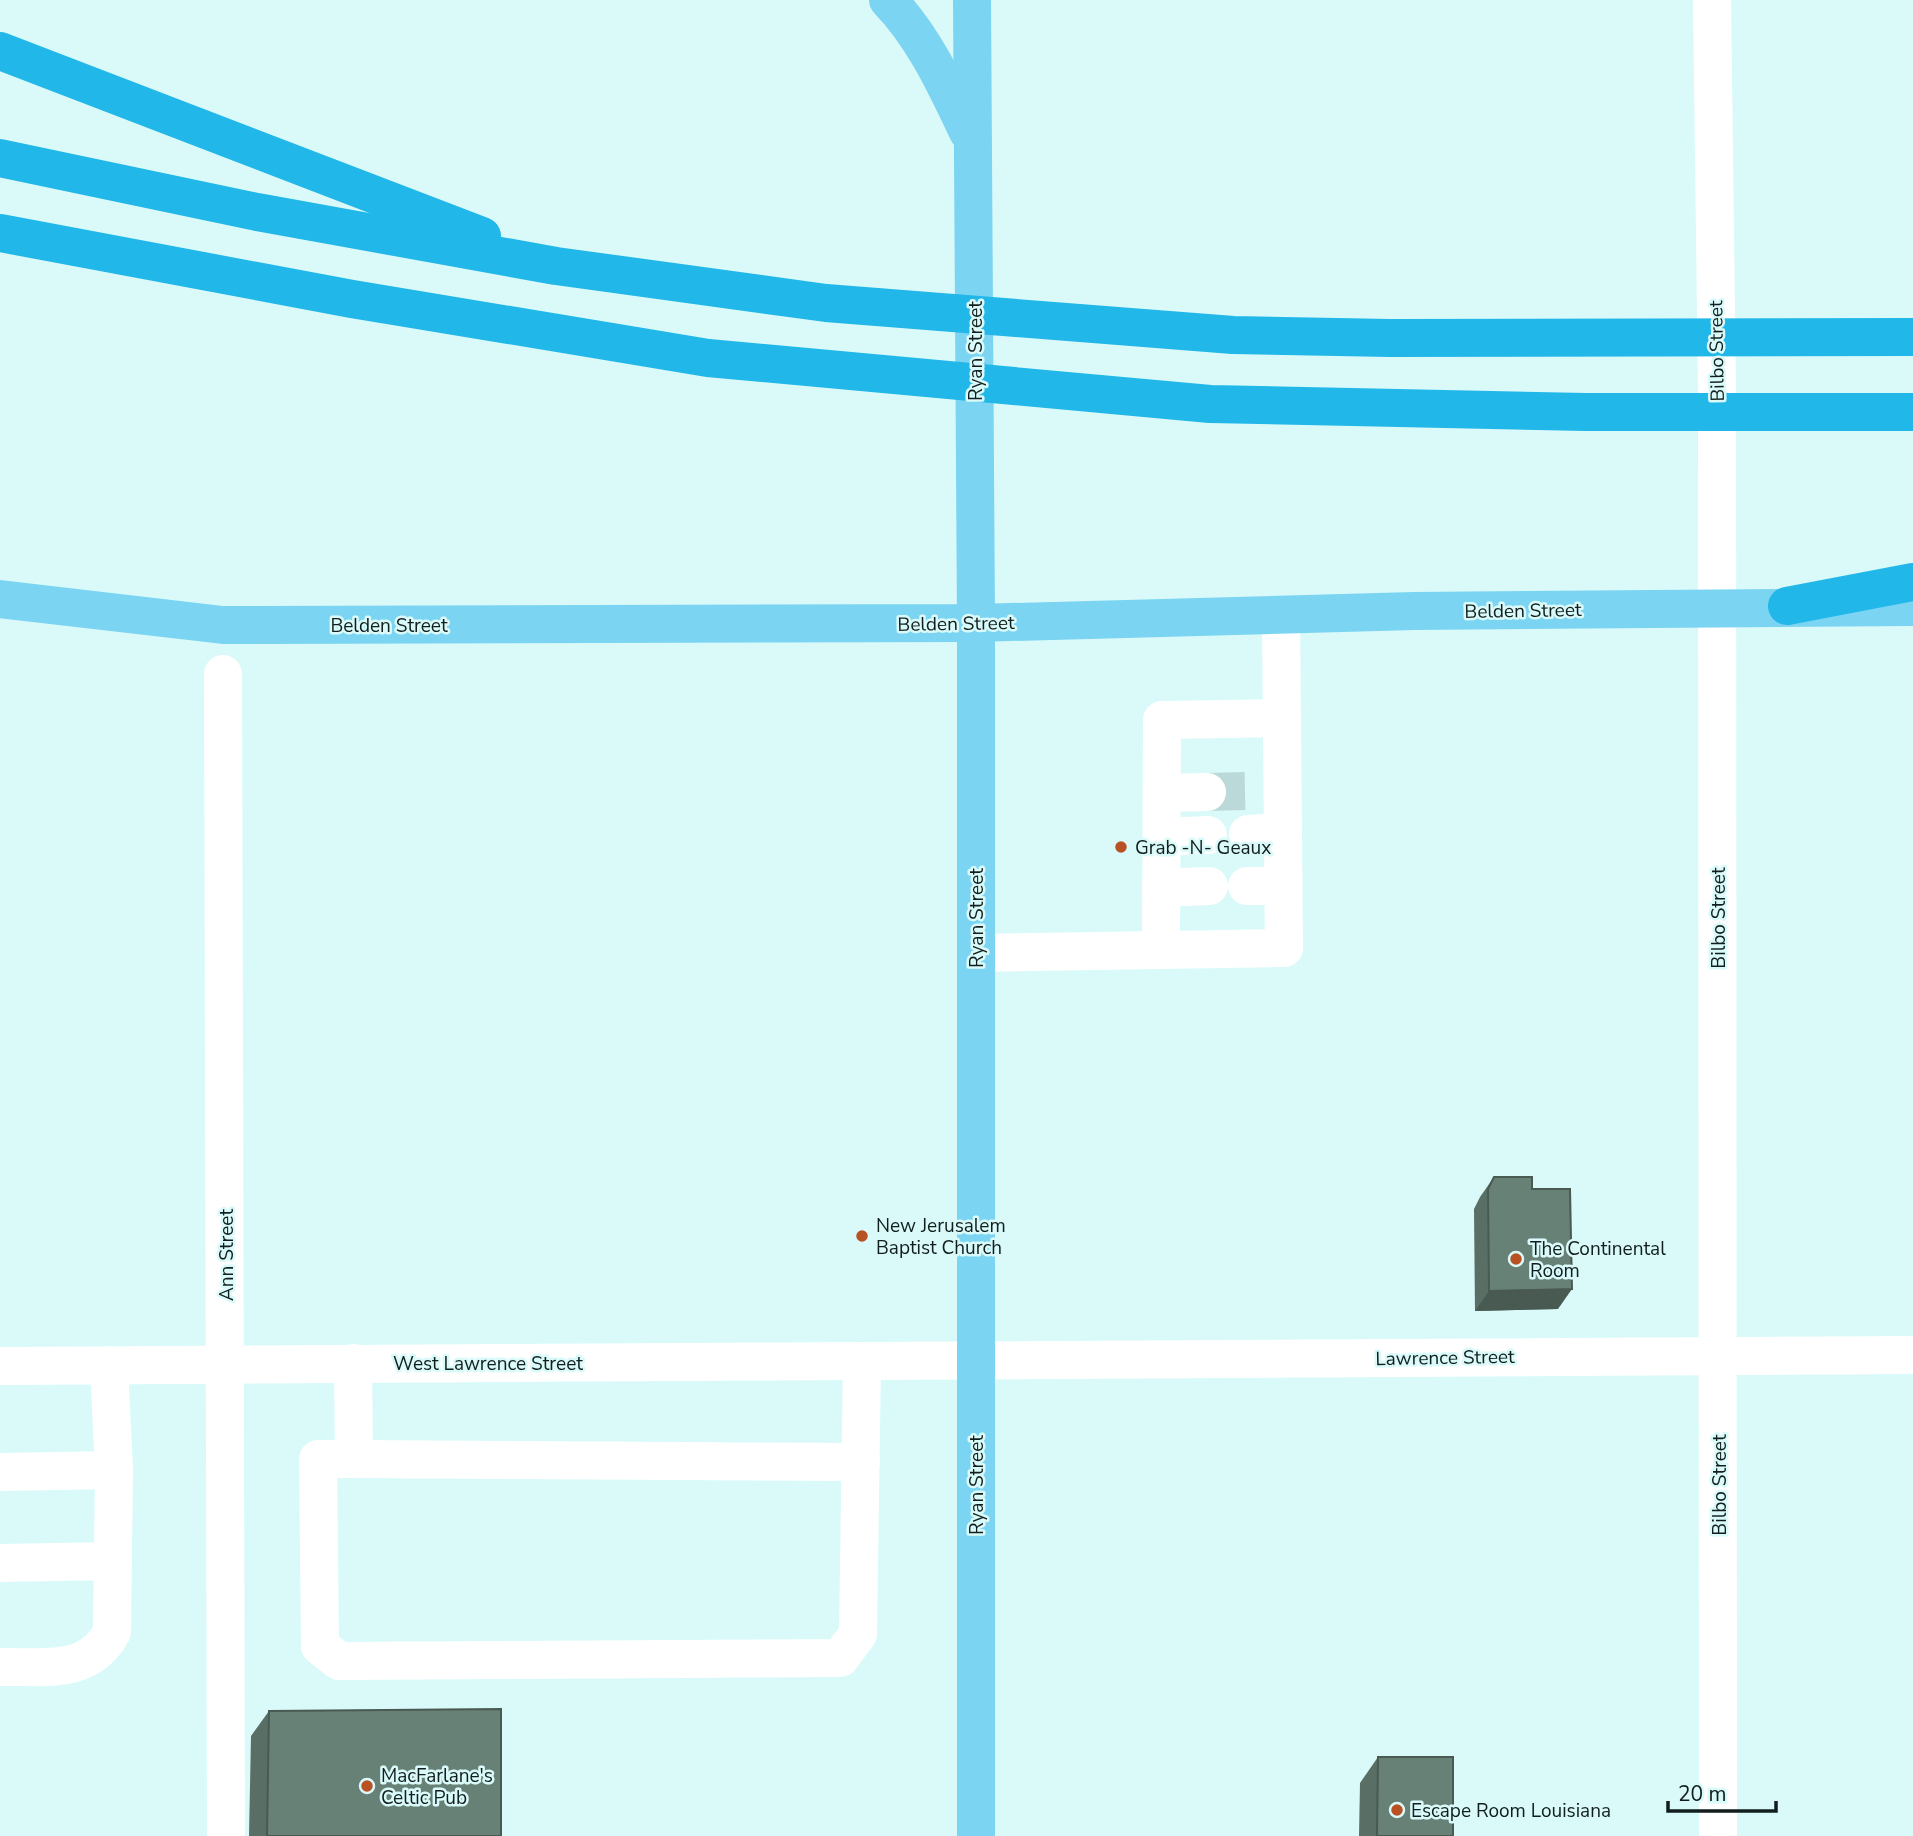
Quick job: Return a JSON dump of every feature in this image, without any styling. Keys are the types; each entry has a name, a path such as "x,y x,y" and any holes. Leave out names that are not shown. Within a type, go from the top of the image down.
{"highway":[{"path":"0,51 412,207 556,266"},
{"path":"0,158 257,212 556,266 826,303 1233,335 1913,337"},
{"path":"0,233 547,332 708,358 1210,404 1586,412 1913,412"},
{"path":"1787,606 1913,582"}],"main road":[{"path":"888,0 902,15 939,71 973,142"},
{"name":"Ryan Street","path":"972,0 976,623 976,1836"},
{"name":"Belden Street","path":"0,599 223,625 976,623 1717,607 1913,607"}],"street":[{"name":"Bilbo Street","path":"1712,0 1720,1355 1718,1836"},
{"path":"976,953 1284,948 1265,886 1265,791 1282,718 1281,615"},
{"name":"Ann Street","path":"223,674 227,1363 226,1836"},
{"path":"1161,949 1162,720 1282,718"},
{"path":"1162,793 1207,792"},
{"path":"1162,837 1208,835"},
{"path":"1161,888 1209,886"},
{"name":"Lawrence Street","path":"976,1362 1913,1355"},
{"path":"861,1462 317,1459 320,1646 339,1661 840,1658 858,1634 861,1462 862,1362"},
{"name":"West Lawrence Street","path":"0,1366 976,1362"},
{"path":"353,1363 355,1459"},
{"path":"0,1667 76,1665 102,1650 112,1632 114,1469 109,1364"},
{"path":"0,1472 114,1469"},
{"path":"0,1563 113,1561"}],"building":[{"name":"The Continental Room","path":"1494,1177 1532,1177 1532,1189 1570,1189 1572,1289 1489,1291 1488,1189"},
{"name":"MacFarlane's Celtic Pub","path":"501,1709 501,1836 267,1836 269,1711"},
{"path":"1378,1757 1453,1757 1453,1836 1377,1836"}],"tunnel":[{"path":"1207,792 1248,791"}],"place":[{"name":"Grab -N- Geaux","path":"1121,847"},
{"name":"New Jerusalem Baptist Church","path":"862,1236"},
{"name":"The Continental Room","path":"1516,1259"},
{"name":"MacFarlane's Celtic Pub","path":"367,1786"},
{"name":"Escape Room Louisiana","path":"1397,1810"}]}
